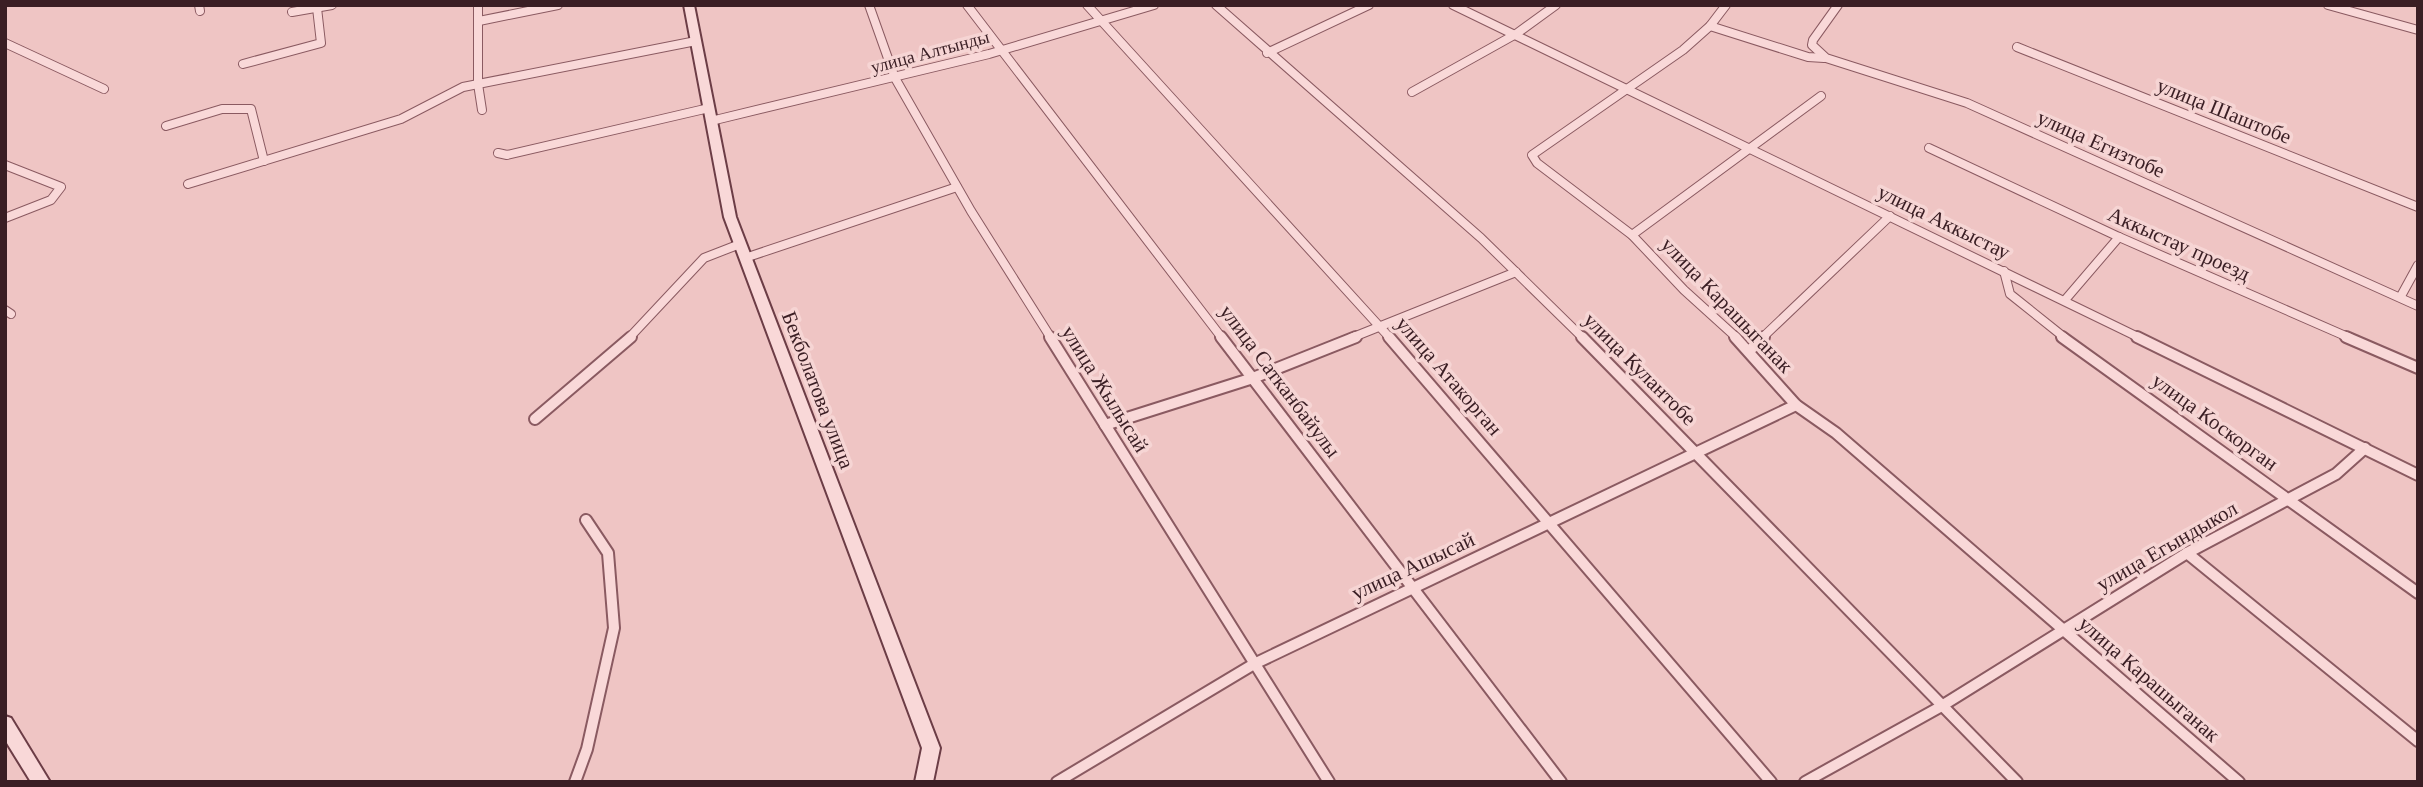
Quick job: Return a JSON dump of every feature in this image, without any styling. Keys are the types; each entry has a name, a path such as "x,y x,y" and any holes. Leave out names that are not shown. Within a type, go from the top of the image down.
{"street":[{"path":"292,12 332,5"},
{"path":"478,5 478,84 482,110"},
{"path":"479,20 558,5"},
{"name":"Бекболатова улица","path":"689,5 730,217 931,748 924,782"},
{"name":"улица Сатканбайулы","path":"967,5 1560,782"},
{"name":"улица Атакорган","path":"1087,5 1379,326 1551,522 1771,782"},
{"name":"улица Алтынды","path":"498,153 507,155 895,78 1103,22 1154,5"},
{"name":"улица Кулантобе","path":"1216,5 1267,53 1427,188 1516,272 1696,451 1940,707 2017,782"},
{"path":"1267,53 1369,5"},
{"name":"улица Аккыстау","path":"1453,5 1751,147 2418,475"},
{"path":"1412,92 1516,34 1556,5"},
{"name":"улица Карашыганак","path":"1726,5 1710,26 1658,69 1625,88 1532,155 1545,171 1632,235 1684,290 1750,350 1796,405 1836,433 2239,782"},
{"path":"1826,58 1812,45 1813,40 1838,5"},
{"path":"2328,5 2418,30"},
{"path":"243,64 321,43 317,8"},
{"name":"улица Жылысай","path":"873,8 895,78 957,187 1329,782"},
{"name":"улица Егизтобе","path":"1710,26 1799,54 1826,58 1967,103 2401,296 2418,306"},
{"path":"188,184 401,119 463,87 696,41"},
{"path":"5,43 104,89"},
{"name":"улица Шаштобе","path":"2017,47 2418,207"},
{"path":"1632,235 1821,96"},
{"path":"166,126 222,109 251,109 264,161"},
{"name":"Аккыстау проезд","path":"1929,148 2119,237 2418,368"},
{"path":"5,165 61,187 51,200 5,218"},
{"path":"535,419 624,345 704,258 743,251 957,187"},
{"path":"1750,350 1890,216"},
{"path":"2064,300 2119,237"},
{"path":"2401,296 2418,265"},
{"name":"улица Коскорган","path":"2004,271 2010,294 2031,314 2418,593"},
{"path":"1105,425 1253,378 1516,272"},
{"name":"улица Ашысай","path":"1057,782 1254,664 1796,405"},
{"name":"улица Егындыкол","path":"1805,782 1940,707 2187,553 2336,474 2365,449"},
{"path":"575,782 587,749 614,628 608,553 586,520"},
{"path":"2187,553 2418,741"},
{"path":"5,724 41,782"}]}
